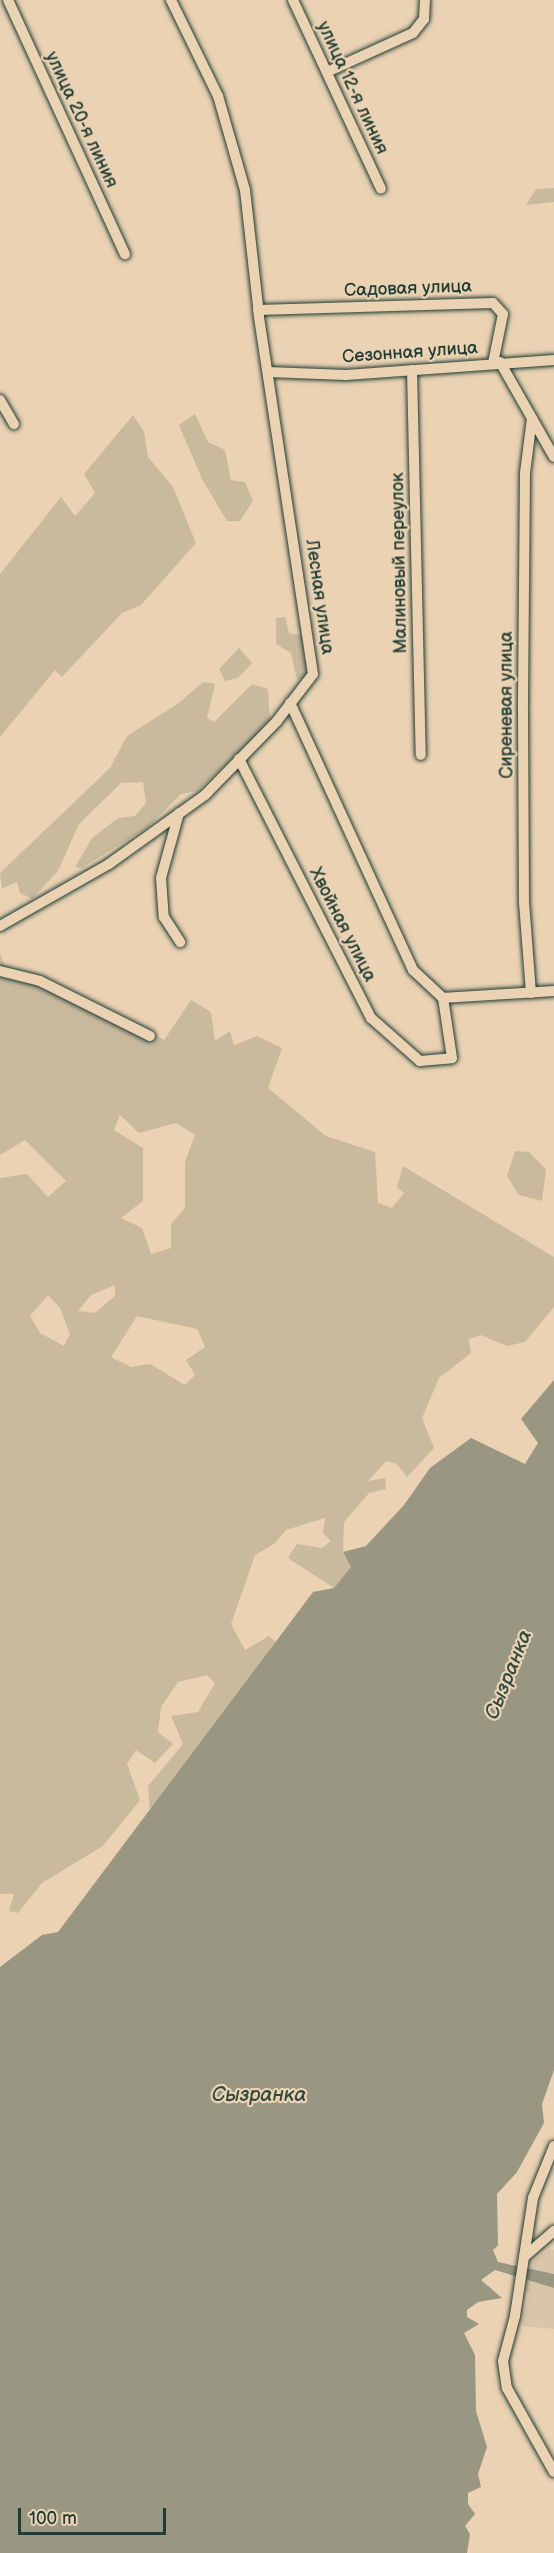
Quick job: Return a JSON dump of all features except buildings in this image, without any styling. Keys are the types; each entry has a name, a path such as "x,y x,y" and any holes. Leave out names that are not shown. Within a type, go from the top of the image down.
{"street":[{"name":"улица 20-я линия","path":"8,0 125,254"},
{"name":"Лесная улица","path":"0,926 108,864 205,795 290,703 313,674 258,310 246,204 218,96 171,0"},
{"name":"улица 12-я линия","path":"293,0 381,189"},
{"path":"327,72 413,33 424,19 425,0"},
{"name":"Садовая улица","path":"258,310 493,303 503,314 497,363"},
{"name":"Сезонная улица","path":"268,372 346,375 554,360"},
{"path":"497,363 554,457"},
{"name":"Малиновый переулок","path":"412,370 421,755"},
{"path":"0,400 14,424"},
{"name":"Сиреневая улица","path":"531,993 524,903 523,701 525,473 532,418"},
{"path":"290,703 413,970 443,998 554,991"},
{"name":"Хвойная улица","path":"239,759 371,1018 420,1061 452,1058 443,998"},
{"path":"179,813 161,878 164,917 180,942"},
{"path":"0,971 40,981 150,1036"},
{"path":"554,2146 533,2198 503,2375 554,2472"},
{"path":"522,2261 554,2231"}],"shaded area":[{"path":"554,188 554,202 526,205 536,189"},
{"path":"195,414 208,442 225,450 231,480 245,482 253,501 240,521 227,521 202,479 179,425"},
{"path":"133,415 144,432 148,457 173,487 196,543 141,605 122,613 62,677 55,670 0,737 0,574 61,497 75,516 95,493 84,474"},
{"path":"285,617 289,633 302,636 308,676 297,680 291,653 276,644 276,618"},
{"path":"239,648 252,663 238,678 225,681 219,669"},
{"path":"203,682 215,684 207,718 214,722 252,684 268,689 270,723 197,791 181,794 148,827 82,868 75,867 92,838 118,818 135,816 146,803 143,782 121,783 79,824 58,871 32,899 20,893 17,882 2,889 0,873 110,768 127,736 179,703"},
{"path":"0,953 7,975 139,1024 164,1040 191,1000 211,1012 215,1041 230,1031 234,1045 257,1036 282,1048 268,1088 326,1136 375,1152 378,1203 392,1208 404,1193 397,1187 403,1166 554,1257 554,1307 525,1342 507,1346 481,1335 469,1339 471,1353 439,1378 422,1418 434,1448 407,1477 397,1464 386,1461 368,1481 385,1478 386,1489 369,1493 344,1522 343,1552 351,1567 334,1588 288,1558 297,1544 322,1548 331,1541 323,1533 325,1518 286,1530 274,1544 255,1555 231,1624 245,1650 269,1636 276,1642 150,1813 148,1786 183,1744 171,1716 198,1712 215,1683 207,1675 178,1682 161,1707 158,1732 173,1744 155,1763 136,1750 127,1764 140,1800 103,1846 42,1883 18,1913 9,1911 14,1894 0,1894 0,1178 27,1174 48,1197 66,1181 25,1140 0,1155","holes":["120,1115 139,1133 176,1123 195,1135 185,1162 185,1208 171,1224 171,1248 151,1254 142,1228 121,1218 143,1201 143,1148 114,1130","115,1285 115,1296 95,1313 78,1311 91,1295","48,1295 60,1308 70,1334 64,1346 40,1333 30,1316","137,1316 197,1329 205,1347 186,1360 195,1375 185,1385 150,1364 131,1367 111,1357"]},
{"path":"515,1151 529,1152 546,1169 542,1201 519,1195 507,1176"},
{"path":"550,2249 554,2250 554,2329 522,2326 529,2294 524,2287 534,2260"}],"water":[{"name":"Сызранка","path":"554,1380 554,2070 542,2104 544,2123 517,2172 497,2194 498,2245 493,2250 498,2262 554,2274 554,2288 495,2270 481,2280 502,2298 478,2302 467,2310 467,2317 479,2324 464,2333 475,2355 476,2411 487,2447 478,2474 481,2487 468,2493 468,2504 475,2514 465,2526 470,2534 467,2553 0,2553 0,1967 42,1935 58,1932 313,1592 334,1588 351,1567 343,1552 366,1546 404,1505 430,1468 471,1438 525,1464 538,1443 521,1419"}]}
